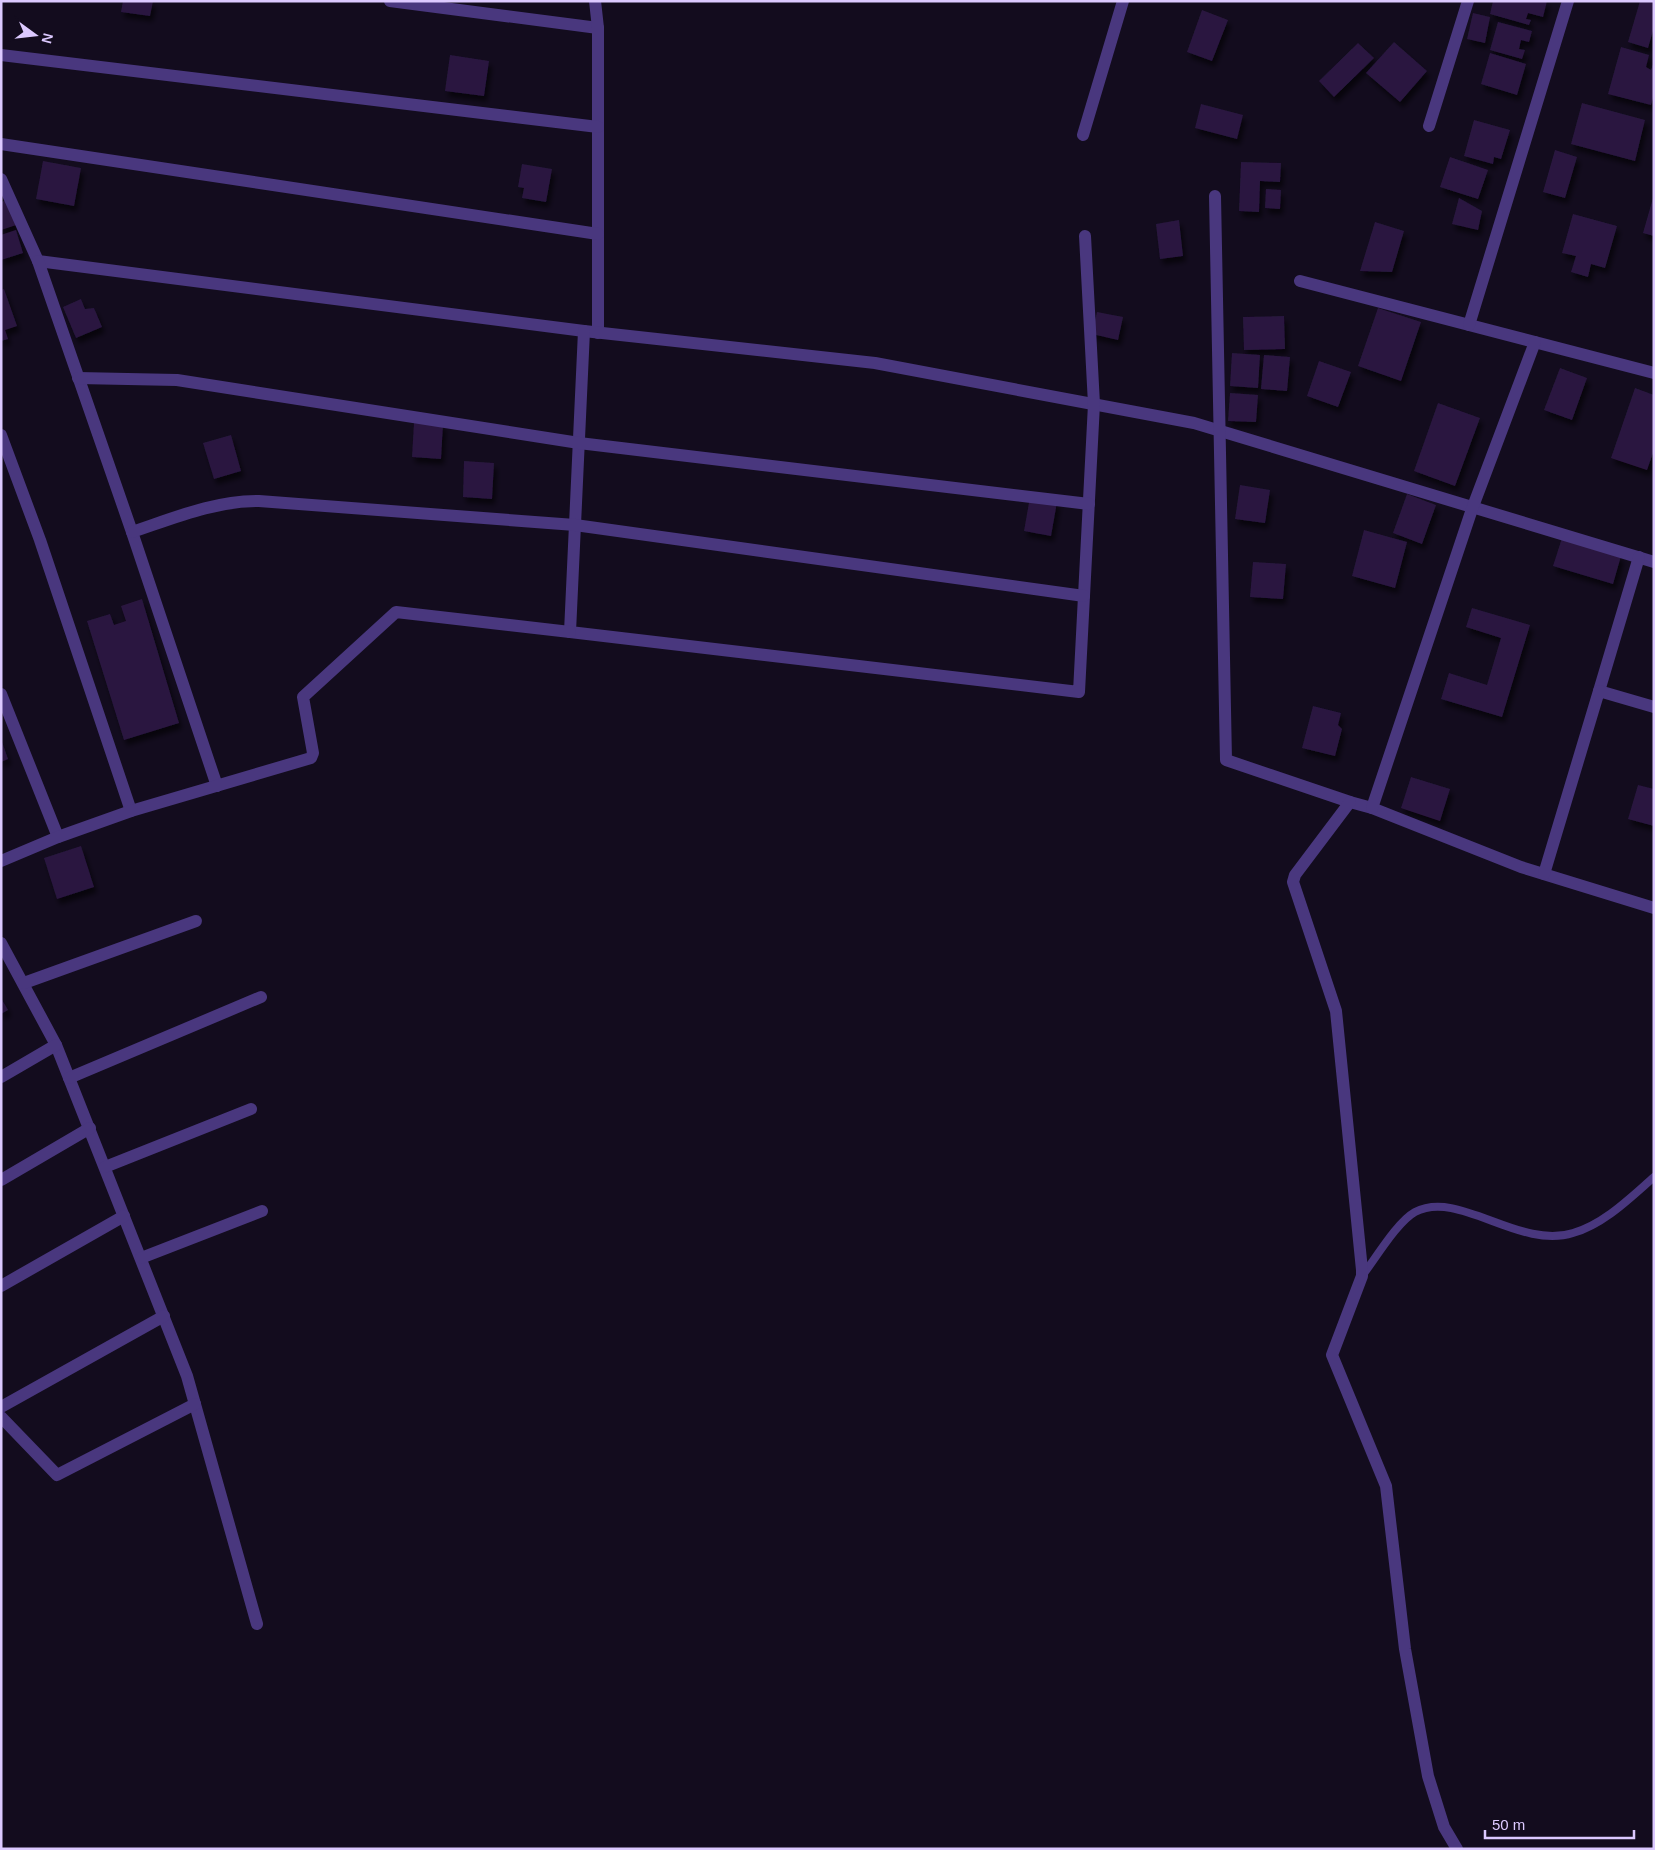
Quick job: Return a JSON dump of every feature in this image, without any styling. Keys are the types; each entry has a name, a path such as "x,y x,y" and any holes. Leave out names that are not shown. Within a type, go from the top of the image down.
{"street":[{"path":"390,1 598,28"},
{"path":"595,1 598,28 598,333"},
{"path":"1083,135 1123,1"},
{"path":"1429,126 1468,1"},
{"path":"1468,325 1568,1"},
{"path":"1,55 598,127"},
{"path":"1,144 598,234"},
{"path":"1,179 38,261 132,532 216,786"},
{"path":"1215,196 1218,430 1226,760 1372,808 1544,874 1654,908"},
{"path":"1,862 58,837 131,811 311,758 313,753 302,700 304,694 396,612 1079,692 1094,404 1085,236"},
{"path":"38,261 598,333 875,363 1094,404 1218,430 1472,509 1654,562"},
{"path":"1300,281 1654,373"},
{"path":"570,632 584,331"},
{"path":"1372,808 1472,509 1535,342"},
{"path":"78,378 177,380 579,442 1089,504"},
{"path":"1,435 40,540 131,811"},
{"path":"132,532 210,505 234,501 575,524 1084,596"},
{"path":"1544,874 1639,557"},
{"path":"1599,691 1654,707"},
{"path":"1,694 58,837"},
{"path":"1350,802 1295,875 1293,882 1337,1017 1362,1276 1332,1355 1386,1486 1405,1650 1428,1776 1444,1826 1457,1849"},
{"path":"24,983 196,921"},
{"path":"3,951 24,983 56,1045 187,1376 256,1624"},
{"path":"69,1078 261,997"},
{"path":"1,1077 56,1045"},
{"path":"105,1167 251,1109"},
{"path":"1,1180 90,1128"},
{"path":"141,1258 262,1211"},
{"path":"1,1286 124,1216"},
{"path":"1,1406 164,1316"},
{"path":"1,1417 57,1476 195,1404"}],"lane":[{"path":"1362,1276 1406,1219 1421,1210 1452,1208 1520,1232 1542,1235 1568,1234 1611,1212 1654,1178"}],"building":[{"path":"123,1 153,1 150,16 121,12"},
{"path":"1493,1 1547,1 1543,17 1528,13 1526,19 1531,20 1529,25 1490,14"},
{"path":"1640,1 1654,2 1654,27 1648,48 1628,42"},
{"path":"1202,10 1228,20 1212,61 1187,52"},
{"path":"1473,13 1490,17 1485,43 1467,39"},
{"path":"1498,22 1532,31 1529,42 1521,40 1519,49 1525,50 1522,59 1490,50"},
{"path":"1394,42 1427,71 1400,102 1366,73"},
{"path":"1358,43 1374,58 1334,97 1319,81"},
{"path":"1621,47 1649,55 1646,67 1651,70 1654,62 1654,94 1651,105 1608,94"},
{"path":"1490,53 1526,64 1517,95 1481,84"},
{"path":"450,55 489,61 484,96 445,91"},
{"path":"1582,103 1645,120 1635,161 1571,144"},
{"path":"1201,104 1243,115 1237,139 1195,128"},
{"path":"1474,120 1510,130 1501,159 1494,157 1493,164 1464,156"},
{"path":"1555,150 1577,157 1565,198 1543,192"},
{"path":"1450,157 1488,170 1478,199 1440,187"},
{"path":"43,161 81,168 74,206 36,199"},
{"path":"1241,162 1281,163 1280,182 1260,181 1259,212 1239,211"},
{"path":"522,164 552,169 546,202 522,198 524,188 518,187"},
{"path":"1266,189 1281,190 1280,209 1265,208"},
{"path":"1459,198 1482,211 1478,230 1452,224"},
{"path":"1654,198 1654,236 1643,233"},
{"path":"8,200 16,225 1,230 1,202"},
{"path":"1573,214 1617,226 1605,268 1591,264 1588,277 1571,272 1576,256 1562,253"},
{"path":"1179,220 1183,256 1160,259 1156,224"},
{"path":"1375,222 1404,231 1392,272 1360,271"},
{"path":"16,230 23,253 1,260 1,235"},
{"path":"4,289 17,326 5,330 8,339 1,341 1,290"},
{"path":"81,299 85,309 94,308 102,327 76,338 63,307"},
{"path":"1378,308 1421,322 1401,381 1358,366"},
{"path":"1097,312 1123,317 1118,340 1092,334"},
{"path":"1284,316 1285,349 1244,350 1243,317"},
{"path":"1232,353 1260,355 1258,388 1230,386"},
{"path":"1264,355 1290,357 1287,391 1261,389"},
{"path":"1319,361 1351,372 1338,407 1307,396"},
{"path":"1560,368 1587,378 1572,420 1544,410"},
{"path":"1635,388 1654,395 1654,450 1647,470 1611,458"},
{"path":"1230,393 1258,395 1256,422 1228,421"},
{"path":"1438,403 1480,418 1455,486 1414,471"},
{"path":"414,423 443,424 441,459 412,457"},
{"path":"231,435 241,471 214,479 203,443"},
{"path":"464,461 494,463 492,499 463,497"},
{"path":"1240,485 1270,490 1265,523 1235,519"},
{"path":"1407,494 1436,505 1422,544 1393,533"},
{"path":"1030,497 1057,502 1051,536 1024,531"},
{"path":"1364,530 1407,542 1395,588 1352,576"},
{"path":"1562,538 1621,556 1613,584 1553,566"},
{"path":"1253,562 1286,564 1283,599 1250,597"},
{"path":"142,599 179,723 124,740 87,621 110,614 114,625 126,621 121,606"},
{"path":"1472,608 1530,625 1502,717 1441,699 1449,673 1487,685 1501,638 1466,627"},
{"path":"1313,706 1341,713 1338,725 1342,729 1335,756 1302,748"},
{"path":"1,739 8,759 1,762"},
{"path":"1411,777 1450,789 1440,821 1401,808"},
{"path":"1638,785 1654,789 1654,826 1628,819"},
{"path":"81,846 94,887 57,899 44,858"},
{"path":"1,998 8,1010 1,1014"}]}
